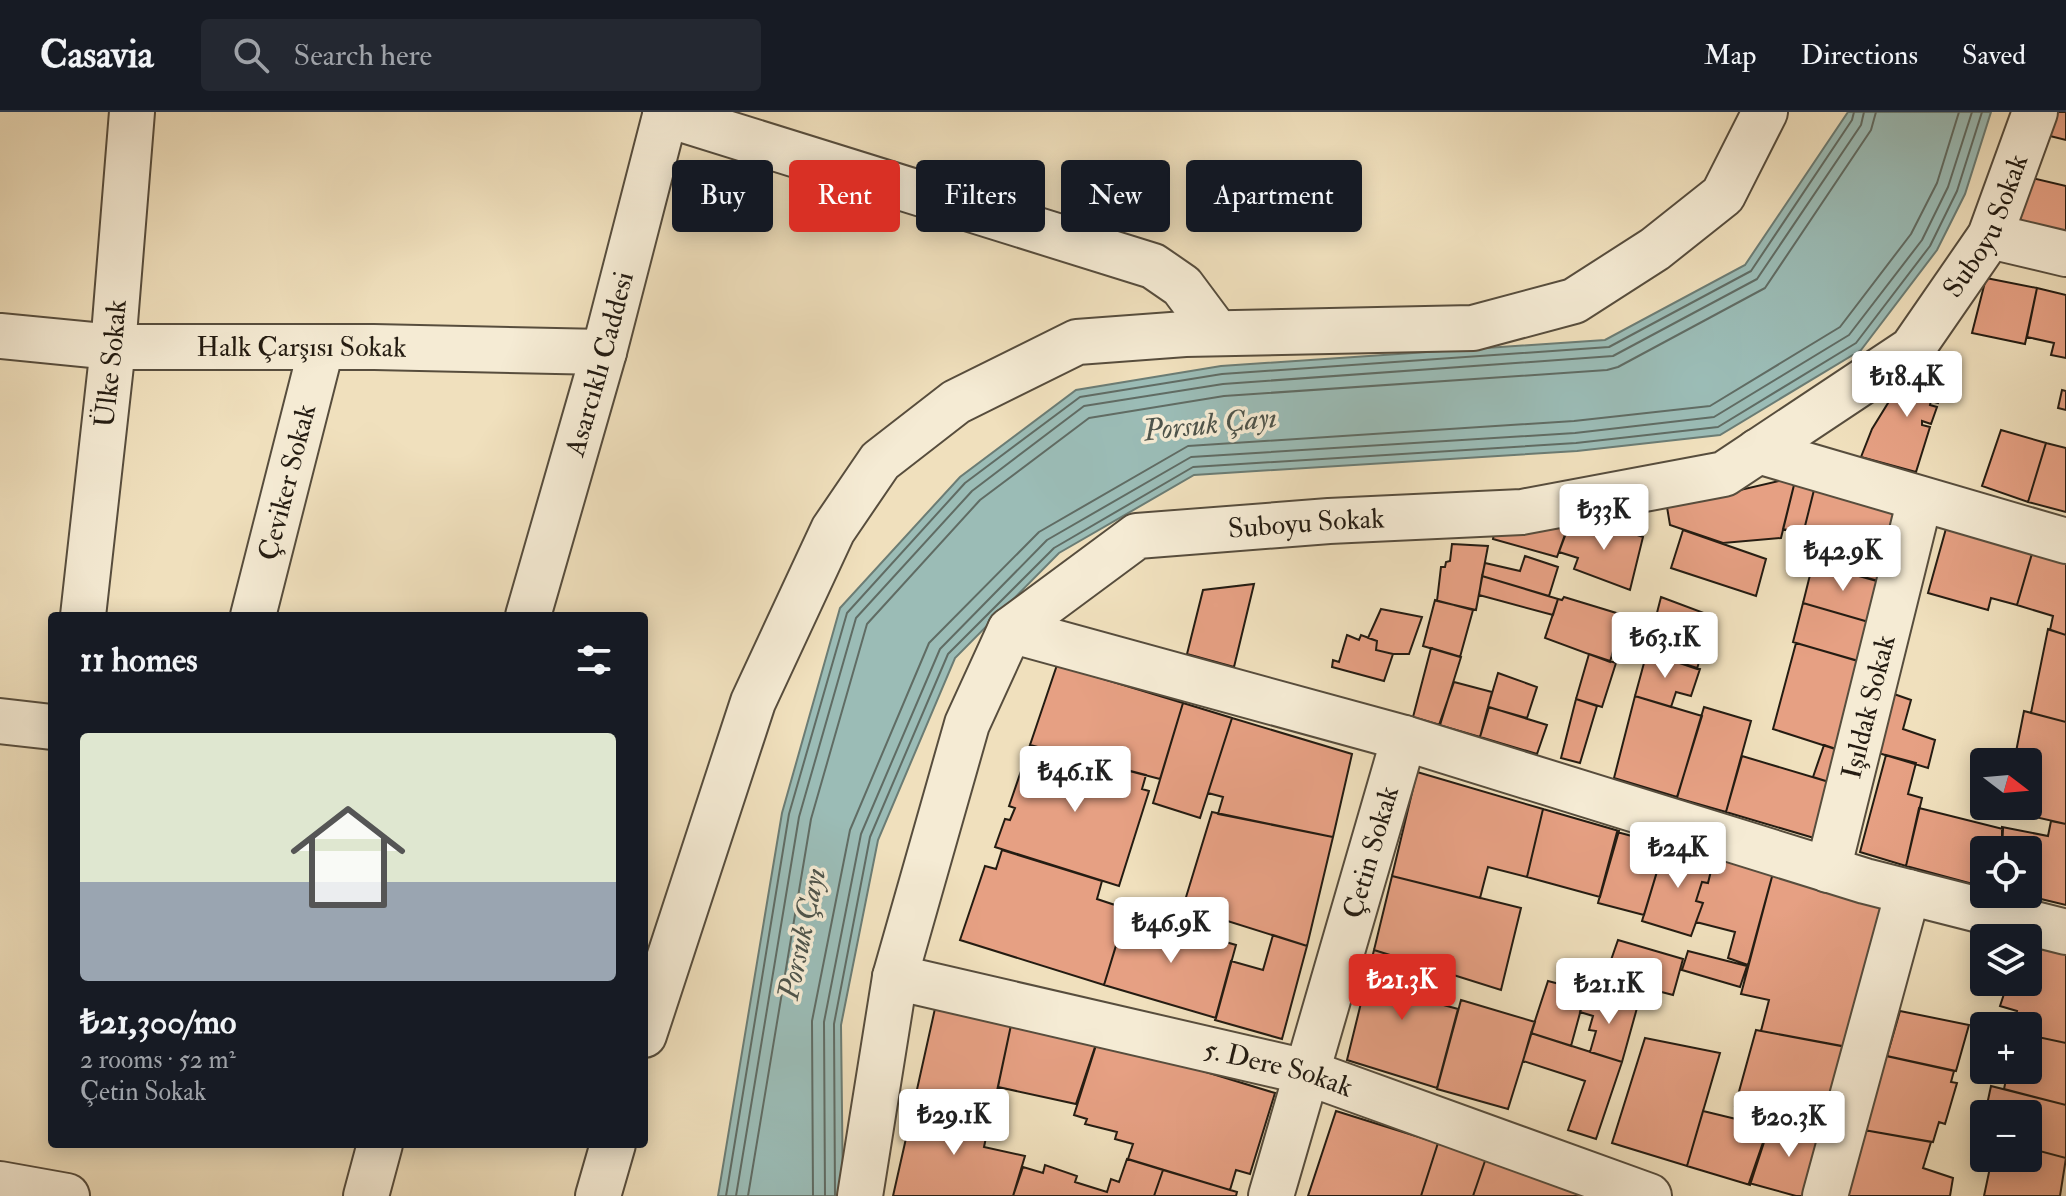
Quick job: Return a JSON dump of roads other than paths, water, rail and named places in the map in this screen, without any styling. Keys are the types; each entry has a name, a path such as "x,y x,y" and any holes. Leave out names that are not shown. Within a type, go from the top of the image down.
{"street":[{"name":"Ülke Sokak","path":"83,612 113,347 132,112"},
{"path":"648,1023 753,702 833,530 880,461 956,402 1077,342 1217,333 1473,328 1574,301 1655,249 1723,195 1765,112"},
{"name":"Suboyu Sokak","path":"860,1196 895,977 967,724 1010,630 1137,536 1329,521 1522,512 1724,474 1912,349 1990,236 2035,112"},
{"path":"666,113 1153,266 1182,286 1217,333"},
{"name":"Asarcıklı Caddesi","path":"529,612 604,352 666,113"},
{"path":"1990,236 2066,254"},
{"name":"Halk Çarşısı Sokak","path":"0,336 113,347 374,347 604,352"},
{"name":"Çeviker Sokak","path":"254,612 321,349"},
{"path":"1758,451 2066,541"},
{"name":"Işıldak Sokak","path":"1828,870 1920,499"},
{"path":"1010,630 1404,738 1828,870 2066,932"},
{"path":"0,721 48,727"},
{"name":"Çetin Sokak","path":"1271,1196 1404,738"},
{"path":"1825,1196 1908,892"},
{"name":"5. Dere Sokak","path":"895,977 1306,1072 1649,1196"},
{"path":"366,1196 379,1148"},
{"path":"598,1196 612,1148"},
{"path":"0,1184 67,1196"}],"water":[{"name":"Porsuk Çayı","path":"1848,112 1991,112 1965,194 1937,250 1861,350 1720,435 1577,451 1194,475 1059,553 955,658 878,840 841,1025 843,1196 718,1196 782,813 840,608 960,477 1076,390 1221,366 1605,340 1745,265"}]}
